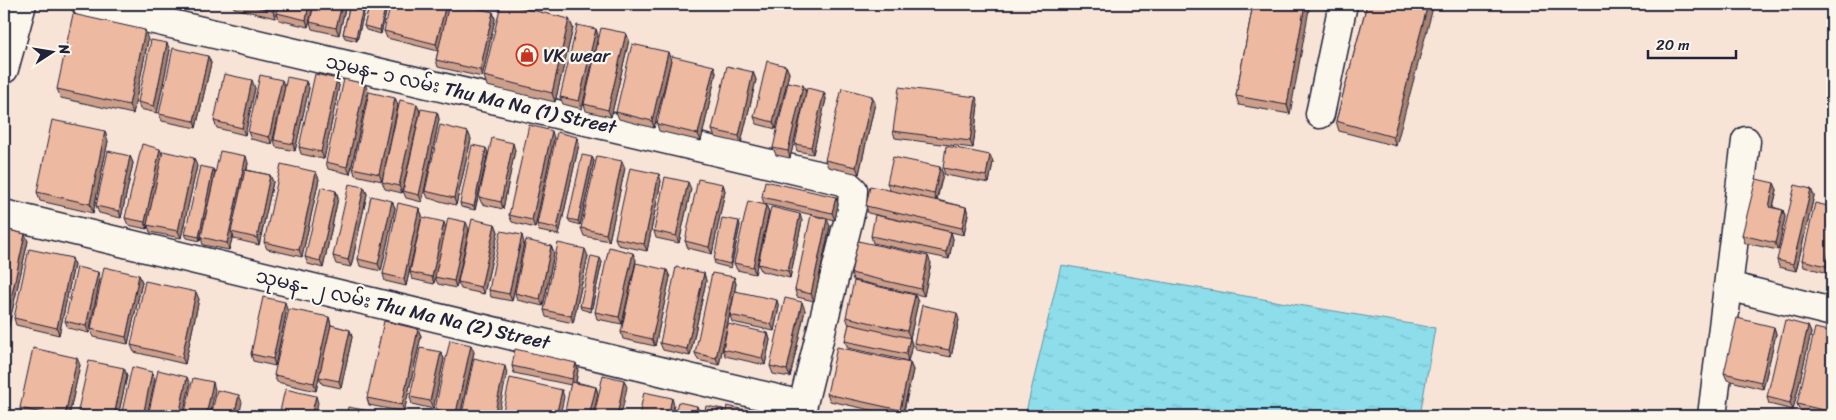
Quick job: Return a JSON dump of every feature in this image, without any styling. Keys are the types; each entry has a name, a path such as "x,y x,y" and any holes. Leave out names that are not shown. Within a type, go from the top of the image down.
{"street":[{"name":"သုမန- ၁ လမ်း Thu Ma Na (1) Street","path":"86,4 843,182 853,190 852,206 801,411"},
{"path":"1320,114 1343,4"},
{"path":"4,69 15,7"},
{"path":"1712,416 1746,141"},
{"name":"သုမန- ၂ လမ်း Thu Ma Na (2) Street","path":"4,214 801,411"},
{"path":"1728,286 1832,312"}],"water":[{"path":"1061,265 1435,328 1420,416 1025,416"}],"building":[{"path":"243,4 274,4 273,11"},
{"path":"279,4 309,4 306,20 277,13"},
{"path":"314,4 342,4 336,28 310,22"},
{"path":"350,4 364,4 356,37 343,34"},
{"path":"370,4 386,4 380,30 364,26"},
{"path":"391,4 446,4 436,44 384,31"},
{"path":"449,4 460,4 493,12 480,70 436,60"},
{"path":"501,4 569,19 552,93 484,76"},
{"path":"1253,4 1305,4 1287,105 1236,96"},
{"path":"1367,4 1428,4 1393,137 1336,121"},
{"path":"73,14 145,30 129,105 57,89"},
{"path":"577,25 596,29 579,101 560,97"},
{"path":"601,28 626,33 608,110 584,104"},
{"path":"151,40 167,43 154,106 138,102"},
{"path":"632,44 668,52 652,121 616,112"},
{"path":"173,48 208,56 194,121 159,114"},
{"path":"672,56 714,66 698,134 657,124"},
{"path":"767,61 786,66 773,122 754,117"},
{"path":"727,66 753,72 739,136 712,130"},
{"path":"224,74 252,80 242,128 214,121"},
{"path":"315,74 337,79 321,152 299,147"},
{"path":"260,75 282,80 269,137 248,132"},
{"path":"287,77 306,81 293,144 274,140"},
{"path":"344,79 365,84 347,167 326,162"},
{"path":"788,82 803,85 788,151 773,148"},
{"path":"899,87 976,97 970,141 893,131"},
{"path":"807,88 824,92 811,147 795,144"},
{"path":"842,88 872,96 856,167 825,160"},
{"path":"369,92 395,98 379,174 353,168"},
{"path":"400,100 417,104 399,186 382,182"},
{"path":"421,109 437,112 419,195 403,191"},
{"path":"52,120 105,131 90,204 37,192"},
{"path":"440,125 468,132 454,198 425,191"},
{"path":"529,125 552,131 532,220 509,215"},
{"path":"557,132 577,137 557,228 537,224"},
{"path":"492,138 513,143 501,202 479,197"},
{"path":"142,144 160,149 145,222 125,218"},
{"path":"472,145 486,148 474,206 460,203"},
{"path":"946,146 990,155 986,176 943,168"},
{"path":"108,151 130,156 119,211 96,206"},
{"path":"163,151 194,158 178,231 147,225"},
{"path":"220,151 246,156 227,243 201,237"},
{"path":"582,155 592,157 578,221 568,219"},
{"path":"597,156 622,161 606,234 581,228"},
{"path":"893,157 940,167 934,194 887,183"},
{"path":"281,164 316,172 299,250 264,242"},
{"path":"200,166 213,169 199,237 185,234"},
{"path":"630,168 659,174 644,244 615,238"},
{"path":"245,170 270,175 257,238 231,232"},
{"path":"665,177 688,182 676,236 654,231"},
{"path":"698,179 723,184 709,247 685,241"},
{"path":"1756,179 1774,183 1769,207 1783,210 1775,243 1742,235"},
{"path":"765,181 836,197 832,213 762,197"},
{"path":"349,184 364,187 348,260 333,256"},
{"path":"1795,185 1811,189 1793,264 1777,260"},
{"path":"870,186 966,207 962,228 866,206"},
{"path":"321,187 336,191 320,261 305,257"},
{"path":"371,196 392,201 378,264 358,259"},
{"path":"748,201 766,205 753,267 734,263"},
{"path":"398,203 419,208 404,279 383,274"},
{"path":"1815,203 1832,207 1832,241 1826,266 1802,260"},
{"path":"771,207 800,214 788,271 758,264"},
{"path":"811,215 827,219 811,294 795,290"},
{"path":"875,215 951,232 946,252 871,236"},
{"path":"422,217 444,222 432,277 410,272"},
{"path":"448,218 466,222 454,281 435,277"},
{"path":"722,218 739,221 730,264 714,260"},
{"path":"472,219 495,224 481,287 458,282"},
{"path":"4,229 25,234 6,322 4,322"},
{"path":"501,231 522,235 509,294 489,290"},
{"path":"526,240 551,246 540,299 515,293"},
{"path":"858,241 928,256 921,289 851,273"},
{"path":"558,243 585,249 571,316 544,310"},
{"path":"609,247 633,253 619,317 595,312"},
{"path":"29,249 72,258 57,328 14,318"},
{"path":"591,256 600,258 590,308 580,306"},
{"path":"636,263 667,270 652,339 621,332"},
{"path":"77,267 98,272 86,326 65,321"},
{"path":"104,267 139,275 126,337 91,329"},
{"path":"676,267 704,273 687,349 660,343"},
{"path":"712,273 734,277 716,358 695,353"},
{"path":"145,281 196,292 182,357 131,345"},
{"path":"854,281 915,295 907,331 846,317"},
{"path":"735,291 777,300 771,324 730,315"},
{"path":"263,297 285,302 273,359 251,354"},
{"path":"785,298 802,302 787,370 770,366"},
{"path":"922,305 957,313 949,350 914,343"},
{"path":"289,309 329,317 314,383 274,375"},
{"path":"1737,318 1774,327 1761,382 1724,373"},
{"path":"1785,320 1808,326 1790,403 1767,397"},
{"path":"384,321 418,329 402,405 367,398"},
{"path":"728,324 768,333 762,358 723,349"},
{"path":"849,324 910,338 906,354 845,341"},
{"path":"331,325 350,330 339,381 319,377"},
{"path":"1815,328 1832,332 1832,393 1828,411 1797,404"},
{"path":"450,340 471,345 456,413 435,409"},
{"path":"837,347 910,363 900,410 827,394"},
{"path":"33,348 77,358 65,416 55,416 20,408"},
{"path":"420,348 441,352 430,401 410,397"},
{"path":"515,349 576,363 572,379 512,366"},
{"path":"474,358 505,366 494,416 462,414"},
{"path":"89,361 124,368 114,416 78,410"},
{"path":"132,367 152,372 143,416 121,416"},
{"path":"158,370 187,377 179,416 148,416"},
{"path":"603,375 624,380 617,416 594,416"},
{"path":"193,378 213,382 206,416 184,416"},
{"path":"510,378 562,390 556,416 502,416"},
{"path":"571,382 596,387 589,416 564,416"},
{"path":"285,389 316,396 311,416 279,416"},
{"path":"217,390 239,395 234,416 211,416"},
{"path":"644,392 672,398 668,416 639,416"},
{"path":"678,402 697,406 695,416 674,416"},
{"path":"706,406 723,409 721,416 704,416"},
{"path":"727,406 773,416 725,416"},
{"path":"348,407 369,411 368,416 346,416"},
{"path":"838,409 870,416 837,416"}],"place":[{"name":"VK wear","path":"527,55"}]}
